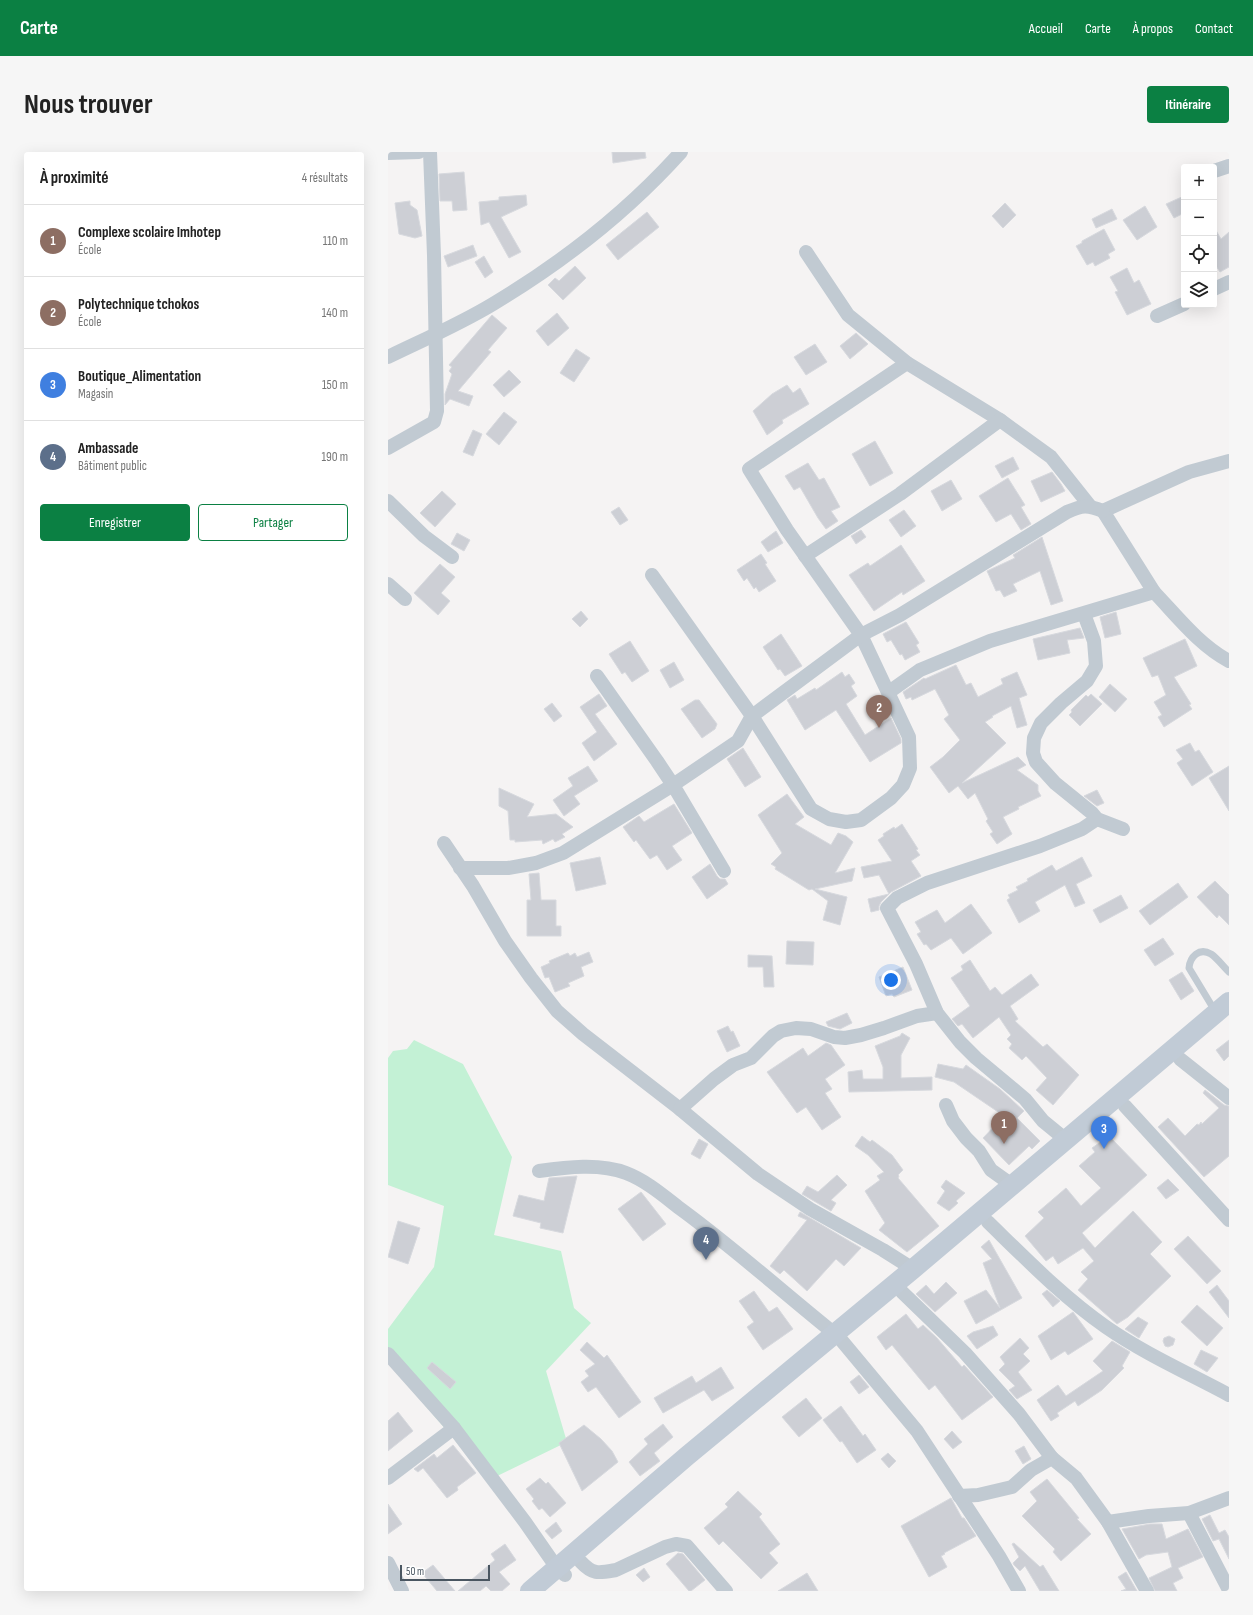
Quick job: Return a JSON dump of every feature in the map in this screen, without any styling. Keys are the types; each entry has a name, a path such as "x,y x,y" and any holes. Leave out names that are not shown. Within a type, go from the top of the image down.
{"main road":[{"path":"547,1591 561,1571 687,1456 839,1338 902,1292 988,1222 1180,1059 1225,1011"},
{"path":"530,1591 561,1571 581,1562 839,1338 913,1269 1065,1139 1225,1011"}],"street":[{"path":"388,153 419,152"},
{"path":"388,448 434,422 437,411 434,255 430,152"},
{"path":"388,357 493,304 582,244 657,179 681,152"},
{"path":"1217,170 1229,166"},
{"path":"806,252 848,315 908,363 1000,420 1051,457 1096,508 1154,592 1199,640 1229,661"},
{"path":"1217,288 1229,282"},
{"path":"1156,316 1181,305"},
{"path":"652,575 752,716 811,809 829,819 846,822 861,820 891,798 904,785 910,768 909,737 861,635 787,530 749,469 908,363"},
{"path":"806,556 900,494 1000,420"},
{"path":"460,868 508,868 536,863 563,853 673,785 738,741 752,716 861,635 900,615 1067,512 1079,507 1096,508 1189,472 1229,461"},
{"path":"388,501 424,536 452,557"},
{"path":"388,584 405,599"},
{"path":"888,692 920,670 975,647 1020,631 1084,614 1154,592"},
{"path":"1084,614 1094,641 1096,666 1087,681 1061,702 1041,723 1034,738 1033,754 1036,762 1055,783 1092,813 1097,819 1123,829"},
{"path":"597,676 673,785 724,871"},
{"path":"1065,1139 1043,1121 1025,1099 976,1058 960,1042 937,1013 916,964 887,908 897,898 927,883 1040,846 1082,829 1097,819"},
{"path":"444,843 473,886 505,941 557,1011 583,1034 680,1108 758,1174 788,1195 913,1269"},
{"path":"680,1108 733,1065 751,1058 773,1036 781,1032 796,1028 811,1029 834,1037 845,1038 861,1036 917,1016 937,1013"},
{"path":"1180,1059 1229,1098"},
{"path":"946,1104 953,1121 966,1138 979,1151 991,1170 1012,1185"},
{"path":"1125,1106 1229,1220"},
{"path":"539,1171 592,1167 613,1169 627,1173 653,1188 697,1221 839,1338 917,1431 999,1556 1019,1591"},
{"path":"988,1222 1055,1287 1107,1328 1170,1365 1229,1395"},
{"path":"902,1292 965,1353 1019,1414 1052,1458 1076,1478 1108,1522 1147,1591"},
{"path":"388,1354 454,1428 561,1571"},
{"path":"388,1478 454,1428"},
{"path":"959,1496 978,1495 1012,1487 1031,1470 1052,1458"},
{"path":"1108,1522 1149,1516 1189,1514 1229,1498"},
{"path":"1189,1514 1229,1590"},
{"path":"581,1562 589,1570 608,1572 616,1570 665,1547 676,1544 687,1546 726,1591"},
{"path":"388,1563 402,1591"}],"lane":[{"path":"1225,1011 1189,968 1190,960 1196,954 1202,952 1210,954 1229,972"}],"green space":[{"path":"414,1040 463,1064 512,1157 494,1235 561,1251 574,1308 591,1323 546,1371 567,1442 489,1480 388,1362 388,1329 434,1267 444,1206 388,1185 388,1058 393,1051 407,1049"}],"building":[{"path":"612,152 645,152 646,158 613,163"},
{"path":"464,172 467,210 453,211 452,201 440,201 439,174"},
{"path":"526,195 527,205 501,217 521,252 509,258 489,222 481,225 479,202 499,200 499,197"},
{"path":"1181,197 1181,214 1174,218 1166,204"},
{"path":"410,201 410,205 417,210 422,236 415,238 399,234 395,203"},
{"path":"1005,203 1016,215 1003,228 992,216"},
{"path":"1145,206 1157,227 1137,240 1123,220"},
{"path":"1112,209 1117,219 1096,228 1092,219"},
{"path":"647,212 659,227 618,260 606,245"},
{"path":"1104,229 1115,250 1108,254 1110,258 1095,266 1093,262 1087,265 1076,246"},
{"path":"1217,232 1221,239 1229,232 1229,267 1220,272 1217,268"},
{"path":"473,245 477,256 448,267 444,256"},
{"path":"484,256 493,272 485,278 475,262"},
{"path":"575,266 586,278 563,300 548,285 555,278 559,281"},
{"path":"1127,268 1134,283 1139,280 1151,304 1127,315 1115,292 1118,291 1110,277"},
{"path":"557,313 569,328 548,346 536,331"},
{"path":"492,315 507,328 488,350 491,352 458,391 473,396 469,406 450,399 445,405 445,394 452,374 449,371 452,367 449,365"},
{"path":"856,333 868,344 850,359 840,346"},
{"path":"815,344 827,362 806,375 794,357"},
{"path":"576,349 590,358 574,382 560,373"},
{"path":"509,370 521,382 504,397 493,385"},
{"path":"787,385 793,393 800,388 809,404 782,420 783,423 767,435 753,411 772,394"},
{"path":"504,412 517,422 499,445 486,434"},
{"path":"473,430 482,434 473,456 463,452"},
{"path":"875,441 893,473 870,486 852,454"},
{"path":"1013,457 1019,469 1002,478 995,466"},
{"path":"808,463 819,480 824,478 840,507 831,511 838,521 826,529 800,487 794,490 785,476"},
{"path":"1052,472 1065,491 1041,502 1031,481"},
{"path":"1008,478 1025,505 1021,507 1031,524 1021,530 1011,514 996,522 979,496"},
{"path":"951,480 962,499 942,511 931,491"},
{"path":"442,491 456,504 435,527 420,513"},
{"path":"619,507 628,520 620,525 611,512"},
{"path":"904,510 916,526 901,537 889,520"},
{"path":"861,530 866,537 856,544 851,536"},
{"path":"776,531 783,543 768,552 761,542"},
{"path":"457,533 470,540 464,551 451,544"},
{"path":"1042,537 1063,601 1051,605 1040,571 1013,584 1017,591 1004,597 1000,590 996,591 987,571 1015,558 1013,555"},
{"path":"901,545 925,581 903,595 902,592 874,611 849,575 868,563 870,566"},
{"path":"761,554 767,563 765,564 776,581 759,592 756,587 754,589 747,578 744,581 737,570"},
{"path":"440,564 455,577 441,593 450,601 438,615 414,593"},
{"path":"581,611 588,619 580,627 572,619"},
{"path":"1116,612 1121,634 1105,638 1100,617"},
{"path":"906,622 919,643 916,645 920,652 905,660 902,654 900,655 891,640 887,642 883,634"},
{"path":"1080,628 1084,638 1067,640 1070,653 1038,660 1033,639"},
{"path":"781,634 802,666 785,676 780,669 778,670 763,647"},
{"path":"1185,639 1197,666 1174,677 1191,704 1189,705 1192,709 1164,727 1158,717 1162,715 1154,702 1166,695 1158,675 1152,677 1143,658"},
{"path":"630,641 649,671 632,682 625,672 622,674 609,654"},
{"path":"674,662 684,680 670,688 660,670"},
{"path":"956,665 966,685 971,683 978,697 1003,684 1001,679 1017,672 1027,695 1019,698 1027,725 1017,728 1011,706 992,716 993,717 985,722 1006,743 962,783 1018,757 1026,765 1017,770 1038,785 1038,791 1041,796 1018,807 1019,809 1003,817 1012,834 997,844 990,834 993,832 986,821 988,819 975,793 968,799 958,786 949,793 930,767 943,757 960,740 944,719 949,715 935,689 912,700 911,697 906,699 903,692 924,678 925,679"},
{"path":"842,672 845,677 849,674 855,683 851,686 857,696 846,704 865,735 891,718 901,739 901,743 870,762 836,710 805,730 787,700 795,695 797,699 815,688 816,690"},
{"path":"1110,684 1127,699 1115,712 1099,697"},
{"path":"599,694 607,706 595,714 617,744 594,761 582,743 597,732 580,707"},
{"path":"1091,694 1102,704 1080,726 1069,715 1072,712 1071,710 1086,695 1088,697"},
{"path":"695,700 699,700 717,724 715,729 702,738 681,709"},
{"path":"552,703 562,716 554,722 544,709"},
{"path":"1190,743 1195,752 1199,750 1213,772 1192,786 1177,763 1183,759 1176,750"},
{"path":"743,748 761,777 745,787 727,759"},
{"path":"588,766 598,781 574,796 580,804 564,816 553,800 573,786 568,778"},
{"path":"1229,766 1229,811 1209,778"},
{"path":"499,788 534,804 527,817 556,814 573,827 562,834 565,837 555,842 553,839 543,844 542,840 515,842 515,840 510,840 508,811 499,806"},
{"path":"1097,790 1104,803 1097,806 1084,796"},
{"path":"787,794 804,817 795,824 831,845 838,833 846,836 853,842 835,873 855,868 852,881 815,889 847,897 840,925 823,920 828,901 812,889 809,890 775,869 776,867 771,864 782,853 758,815"},
{"path":"674,804 692,833 672,846 682,860 667,870 657,855 650,859 636,840 634,842 623,827 639,816 644,822"},
{"path":"902,824 918,849 916,850 920,855 911,861 921,876 889,894 879,875 864,878 861,867 892,861 878,840 884,836 883,834"},
{"path":"600,857 606,884 576,891 570,863"},
{"path":"1082,857 1092,876 1076,884 1085,903 1075,907 1065,885 1035,902 1040,911 1019,923 1007,900 1010,898 1008,895 1018,890 1016,887 1028,881 1027,879 1052,865 1056,871"},
{"path":"710,864 717,876 720,879 725,879 728,884 707,899 692,877"},
{"path":"539,873 541,900 556,900 556,926 561,926 561,936 527,936 527,900 531,900 529,874"},
{"path":"1215,881 1229,895 1229,925 1219,915 1217,918 1197,897"},
{"path":"1178,883 1188,897 1150,925 1139,911"},
{"path":"889,894 881,902 879,910 871,912 868,899"},
{"path":"1121,895 1128,908 1100,923 1093,910"},
{"path":"971,904 992,933 963,954 951,938 931,950 926,944 924,945 917,934 921,932 915,922 937,910 945,923"},
{"path":"1163,938 1174,954 1155,966 1144,950"},
{"path":"787,941 814,942 813,965 786,964"},
{"path":"589,952 593,962 581,967 584,976 568,983 570,986 555,992 549,977 545,978 541,967 550,963 549,961 568,953 570,956 575,953 577,957"},
{"path":"748,955 772,956 774,987 764,987 763,967 748,967"},
{"path":"970,960 990,991 995,987 1002,995 1031,974 1039,985 1010,1006 1018,1019 1015,1021 1043,1047 1047,1044 1079,1075 1053,1105 1036,1090 1047,1078 1026,1056 1022,1060 1009,1048 1012,1044 1007,1039 1011,1035 999,1017 973,1038 962,1024 958,1026 952,1019 970,1006 951,978 963,970 961,966"},
{"path":"903,967 912,990 894,997 892,994 886,996 879,977"},
{"path":"1182,972 1194,991 1181,1000 1169,980"},
{"path":"847,1013 852,1023 840,1029 828,1026 826,1022"},
{"path":"728,1026 731,1032 733,1031 740,1046 727,1052 717,1031"},
{"path":"902,1033 910,1038 901,1055 901,1078 932,1077 932,1090 849,1092 848,1072 862,1070 863,1079 883,1079 883,1067 875,1046 900,1036"},
{"path":"1229,1040 1229,1056 1224,1061 1216,1050"},
{"path":"826,1043 831,1045 845,1065 825,1079 832,1089 825,1093 841,1117 822,1130 806,1107 797,1113 767,1072 803,1048 808,1056"},
{"path":"938,1064 963,1069 966,1065 1000,1089 1024,1111 1017,1118 1040,1141 1032,1149 1029,1146 1009,1165 983,1138 1004,1116 954,1082 935,1077"},
{"path":"1205,1090 1224,1105 1229,1106 1229,1156 1204,1177 1158,1127 1168,1118 1185,1136 1197,1124 1199,1125 1201,1122 1202,1124 1219,1108 1203,1093"},
{"path":"862,1136 870,1142 872,1140 892,1155 903,1170 898,1175 898,1178 939,1226 907,1252 879,1230 885,1223 865,1191 880,1180 877,1176 884,1172 868,1155 855,1146"},
{"path":"1109,1136 1147,1175 1082,1233 1095,1248 1133,1211 1162,1242 1150,1254 1171,1276 1128,1317 1117,1324 1078,1290 1088,1279 1081,1272 1094,1261 1083,1248 1058,1264 1053,1256 1046,1261 1025,1236 1044,1218 1038,1212 1066,1188 1081,1206 1101,1188 1079,1166 1095,1152 1092,1148"},
{"path":"699,1139 708,1144 700,1159 691,1154"},
{"path":"837,1175 847,1185 831,1200 836,1203 831,1211 802,1194 807,1186 818,1192"},
{"path":"577,1176 563,1233 540,1228 541,1223 513,1216 519,1195 544,1201 549,1178"},
{"path":"1168,1179 1179,1190 1166,1199 1157,1188"},
{"path":"946,1180 965,1193 956,1201 958,1203 949,1211 937,1203 945,1191 941,1187"},
{"path":"641,1192 666,1224 643,1241 618,1209"},
{"path":"800,1212 861,1248 844,1266 836,1259 807,1291 784,1270 780,1274 770,1266 807,1220 798,1216"},
{"path":"398,1221 420,1228 408,1264 388,1257"},
{"path":"1188,1236 1221,1271 1207,1284 1174,1249"},
{"path":"989,1240 1022,1298 976,1324 964,1301 986,1290 1000,1308 983,1263 992,1259 981,1247"},
{"path":"946,1282 957,1293 935,1312 916,1294 926,1285 934,1294"},
{"path":"1217,1285 1229,1301 1229,1318 1209,1292"},
{"path":"1047,1290 1060,1301 1053,1307 1042,1294"},
{"path":"754,1291 769,1312 777,1307 793,1329 763,1350 747,1327 754,1322 739,1301"},
{"path":"1197,1305 1223,1328 1207,1346 1181,1322"},
{"path":"1073,1312 1093,1339 1068,1355 1065,1351 1051,1360 1038,1336"},
{"path":"906,1314 918,1329 923,1325 937,1338 962,1367 964,1365 993,1397 962,1420 935,1385 929,1390 892,1345 886,1350 877,1337"},
{"path":"1138,1317 1148,1323 1139,1338 1125,1329"},
{"path":"993,1326 998,1335 977,1349 967,1336 973,1332"},
{"path":"1169,1336 1175,1339 1173,1345 1168,1347 1165,1346 1163,1341 1164,1338"},
{"path":"1020,1338 1029,1348 1023,1354 1030,1361 1018,1372 1032,1390 1017,1399 1009,1390 1015,1386 999,1370 1005,1364 1000,1357"},
{"path":"1112,1341 1130,1352 1122,1366 1124,1368 1102,1390 1078,1406 1075,1401 1057,1413 1059,1416 1051,1421 1037,1400 1058,1385 1066,1396 1103,1371 1093,1361"},
{"path":"587,1342 604,1358 607,1355 641,1402 619,1418 596,1387 588,1392 581,1382 589,1376 585,1371 595,1364 580,1350"},
{"path":"1201,1350 1218,1358 1207,1372 1194,1364"},
{"path":"432,1362 456,1382 450,1389 427,1368"},
{"path":"721,1367 734,1388 712,1401 704,1390 663,1413 654,1398 692,1376 696,1383"},
{"path":"859,1375 869,1387 859,1394 850,1382"},
{"path":"806,1398 822,1418 799,1437 782,1417"},
{"path":"841,1406 863,1436 865,1434 876,1450 857,1463 842,1441 840,1442 823,1420"},
{"path":"398,1412 413,1431 388,1451 388,1421"},
{"path":"663,1424 673,1437 654,1453 660,1461 640,1476 629,1462 648,1444 644,1439"},
{"path":"584,1425 601,1439 612,1451 618,1462 582,1491 559,1443"},
{"path":"952,1431 962,1442 953,1449 944,1439"},
{"path":"453,1445 476,1473 457,1487 458,1490 447,1498 423,1468 418,1472 414,1469 434,1454 437,1458"},
{"path":"1024,1446 1031,1459 1023,1464 1015,1451"},
{"path":"888,1453 896,1461 889,1468 881,1459"},
{"path":"540,1478 546,1484 548,1482 566,1503 550,1517 542,1508 539,1510 532,1501 534,1499 526,1489"},
{"path":"1047,1479 1079,1518 1077,1519 1091,1534 1061,1561 1053,1552 1055,1549 1022,1516 1037,1501 1030,1492"},
{"path":"738,1491 762,1514 759,1517 780,1544 769,1553 778,1563 761,1579 723,1541 719,1545 704,1528 728,1507 725,1504"},
{"path":"951,1498 962,1518 964,1518 976,1536 944,1553 945,1554 941,1556 947,1567 929,1577 901,1526"},
{"path":"388,1504 402,1524 388,1534"},
{"path":"1210,1515 1219,1533 1225,1530 1229,1537 1229,1559 1219,1539 1213,1541 1202,1519"},
{"path":"556,1522 562,1531 552,1539 545,1531"},
{"path":"1150,1524 1162,1524 1166,1539 1188,1529 1203,1557 1178,1568 1183,1578 1173,1583 1177,1591 1155,1591 1149,1578 1172,1567 1168,1552 1146,1555 1139,1559 1122,1529"},
{"path":"1014,1543 1040,1567 1043,1565 1059,1591 1040,1591 1025,1566 1020,1571 1014,1565 1013,1563 1019,1557 1012,1544"},
{"path":"505,1544 516,1560 499,1572 510,1584 502,1591 491,1591 486,1586 480,1591 458,1591 495,1560 491,1554"},
{"path":"678,1553 683,1554 705,1580 691,1591 689,1591 666,1564"},
{"path":"433,1565 455,1591 437,1591 422,1573"},
{"path":"644,1568 650,1577 643,1582 636,1575"},
{"path":"1126,1572 1137,1591 1121,1591 1126,1589 1118,1577"},
{"path":"807,1573 818,1591 778,1591"}],"place":[{"name":"Polytechnique tchokos","path":"879,728"},
{"name":"Complexe scolaire Imhotep","path":"1004,1144"},
{"name":"Boutique_Alimentation","path":"1104,1149"},
{"name":"Ambassade","path":"706,1260"}]}
